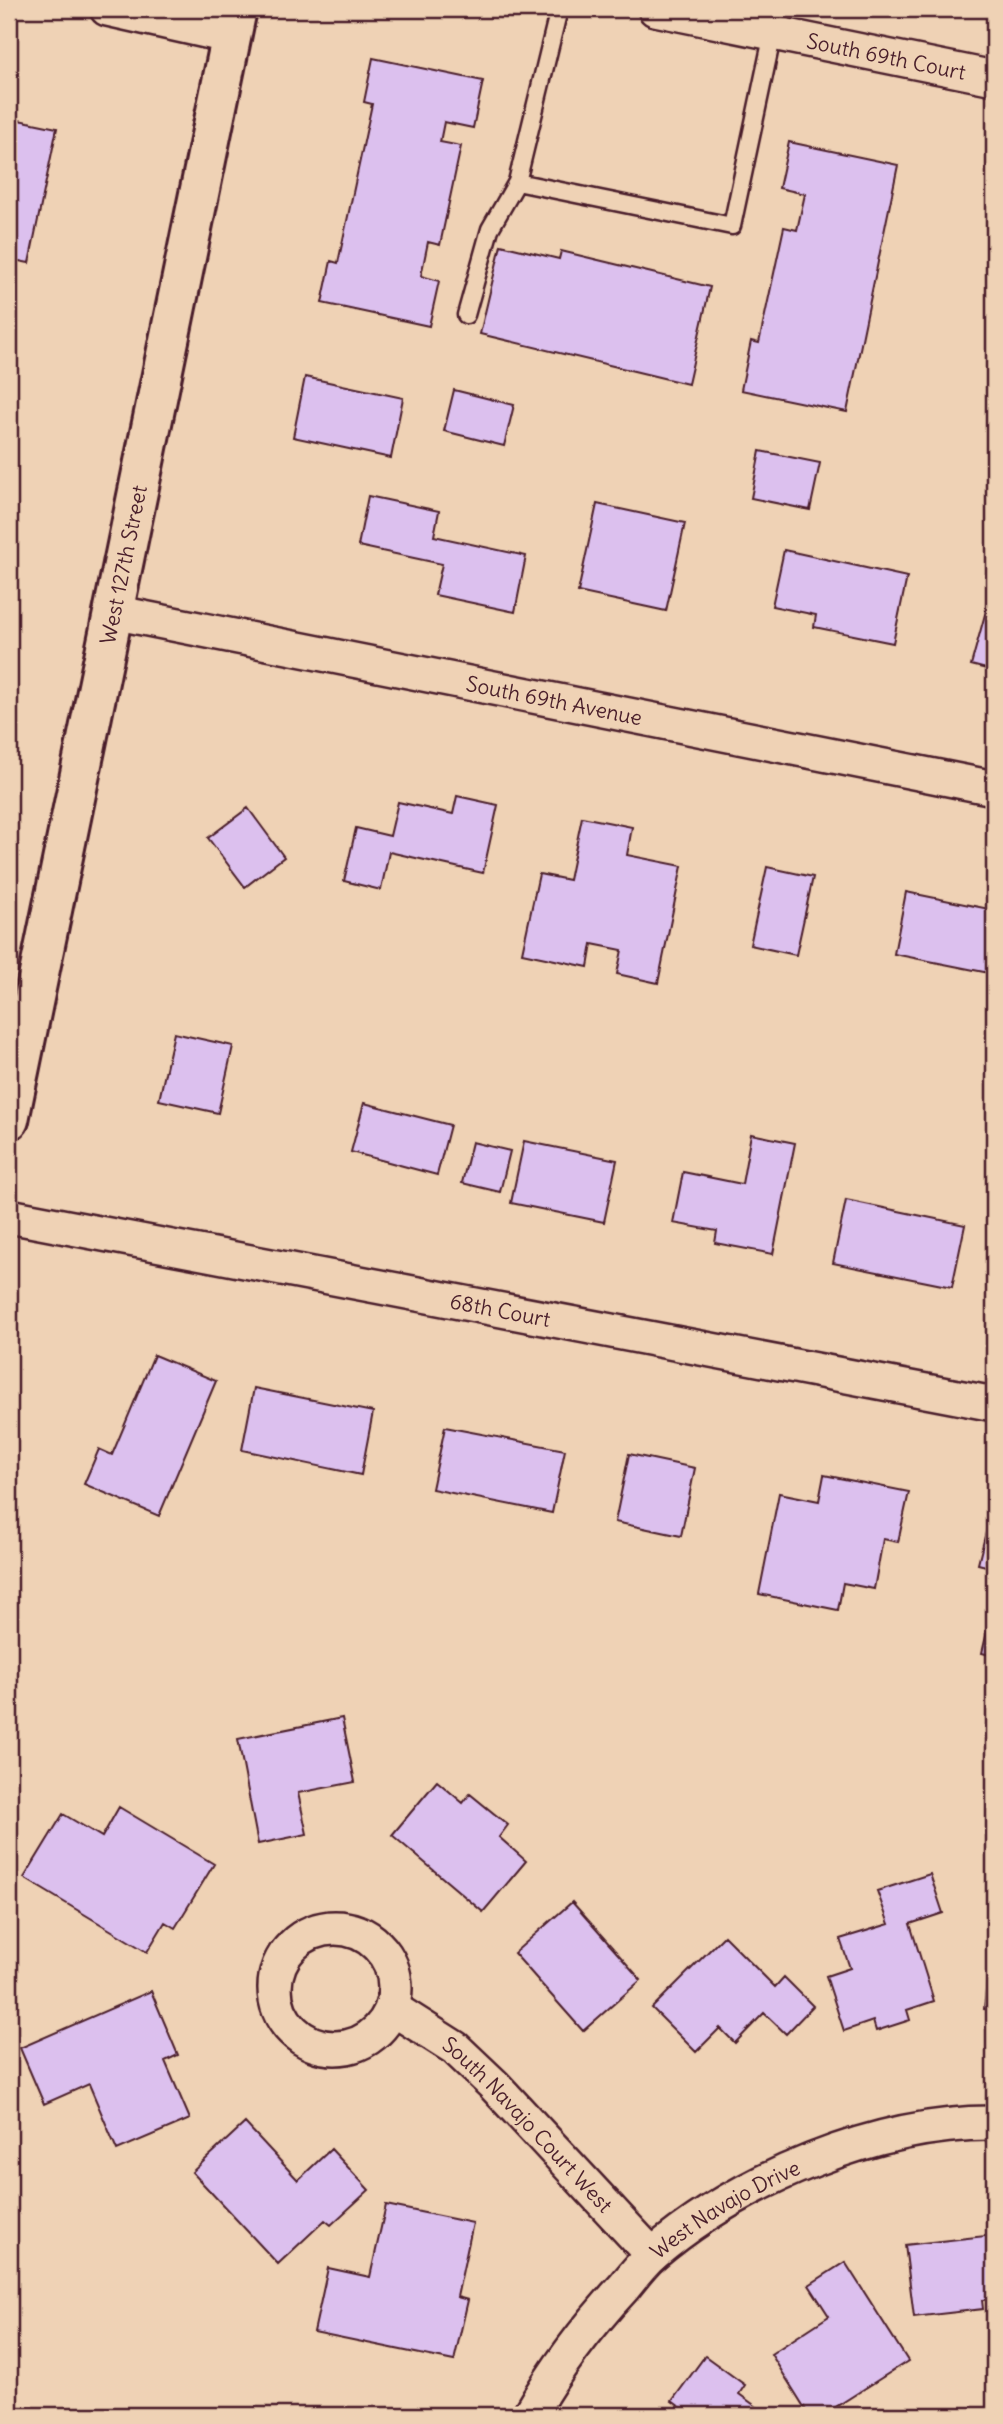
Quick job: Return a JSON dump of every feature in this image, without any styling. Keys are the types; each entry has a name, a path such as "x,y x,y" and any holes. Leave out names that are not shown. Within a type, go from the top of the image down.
{"main road":[{"name":"West 127th Street","path":"9,1120 234,23"}],"street":[{"path":"107,9 234,23"},
{"name":"South 69th Court","path":"655,9 994,78"},
{"name":"South 69th Avenue","path":"113,612 994,788"},
{"name":"68th Court","path":"9,1216 994,1404"},
{"name":"South Navajo Court West","path":"392,2008 455,2048 494,2085 652,2255"},
{"name":"West Navajo Drive","path":"529,2415 560,2363 652,2255 728,2202 770,2178 823,2154 931,2129 994,2123"}],"lane":[{"path":"466,315 489,229 517,182 559,9"},
{"path":"517,182 732,226 773,33"}],"building":[{"path":"373,58 483,81 473,128 444,122 440,142 461,146 440,245 428,242 421,276 439,281 429,326 322,303 331,261 338,263 372,104 364,102"},
{"path":"9,118 57,128 29,263 9,259"},
{"path":"789,142 898,165 847,412 741,390 751,341 759,343 784,227 797,230 805,194 779,188"},
{"path":"501,245 559,259 561,251 710,287 688,384 480,334"},
{"path":"305,377 403,398 391,458 293,437"},
{"path":"454,390 514,405 504,446 444,431"},
{"path":"760,451 820,463 810,510 751,498"},
{"path":"368,496 439,511 434,536 526,556 515,612 435,595 442,564 358,546"},
{"path":"597,504 685,523 666,611 578,592"},
{"path":"784,550 907,577 893,643 814,627 816,615 772,606"},
{"path":"989,600 994,601 994,671 971,665"},
{"path":"457,796 498,805 483,873 389,852 381,890 344,881 356,828 390,836 398,802 453,814"},
{"path":"248,808 284,857 245,887 208,838"},
{"path":"582,817 632,827 627,855 682,866 658,983 617,974 622,950 592,944 588,967 522,953 539,874 569,880"},
{"path":"767,867 813,877 796,955 750,945"},
{"path":"906,892 994,910 994,974 894,954"},
{"path":"174,1033 233,1046 218,1113 159,1100"},
{"path":"364,1103 450,1125 437,1175 351,1152"},
{"path":"751,1134 795,1143 773,1254 715,1243 717,1231 673,1223 683,1172 742,1184"},
{"path":"524,1141 617,1160 604,1222 511,1203"},
{"path":"472,1142 510,1151 500,1192 462,1183"},
{"path":"846,1200 965,1225 952,1287 833,1263"},
{"path":"154,1355 216,1381 159,1516 84,1484 99,1449 112,1455"},
{"path":"254,1388 373,1412 361,1475 242,1450"},
{"path":"445,1427 565,1450 552,1513 432,1489"},
{"path":"629,1454 695,1468 681,1536 615,1522"},
{"path":"824,1475 909,1492 898,1542 883,1539 874,1589 843,1583 838,1610 759,1594 779,1493 819,1501"},
{"path":"990,1516 994,1517 994,1568 978,1564"},
{"path":"994,1602 994,1656 982,1653"},
{"path":"342,1718 355,1782 298,1793 307,1834 258,1844 238,1739"},
{"path":"437,1781 463,1803 470,1794 508,1825 499,1837 526,1861 483,1912 392,1835"},
{"path":"119,1807 214,1864 175,1928 165,1922 147,1952 24,1878 63,1814 102,1837"},
{"path":"930,1874 943,1913 910,1924 934,2001 907,2010 910,2020 876,2031 873,2021 844,2031 826,1976 850,1968 840,1939 889,1924 877,1891"},
{"path":"572,1902 641,1980 583,2031 514,1953"},
{"path":"992,1934 994,1935 994,2010 984,2009"},
{"path":"724,1936 775,1987 784,1977 813,2006 786,2034 764,2013 735,2043 720,2028 696,2052 652,2008"},
{"path":"151,1991 178,2055 165,2061 190,2119 117,2150 89,2084 44,2104 20,2048"},
{"path":"245,2123 298,2180 331,2149 369,2190 331,2225 325,2220 278,2264 192,2172"},
{"path":"386,2205 473,2223 457,2297 468,2300 454,2361 314,2332 328,2268 370,2277"},
{"path":"994,2235 994,2299 982,2300 983,2309 914,2317 905,2245"},
{"path":"845,2262 908,2361 823,2415 809,2415 771,2354 829,2316 809,2285"},
{"path":"705,2356 745,2385 739,2394 768,2415 691,2415 672,2401"}]}
